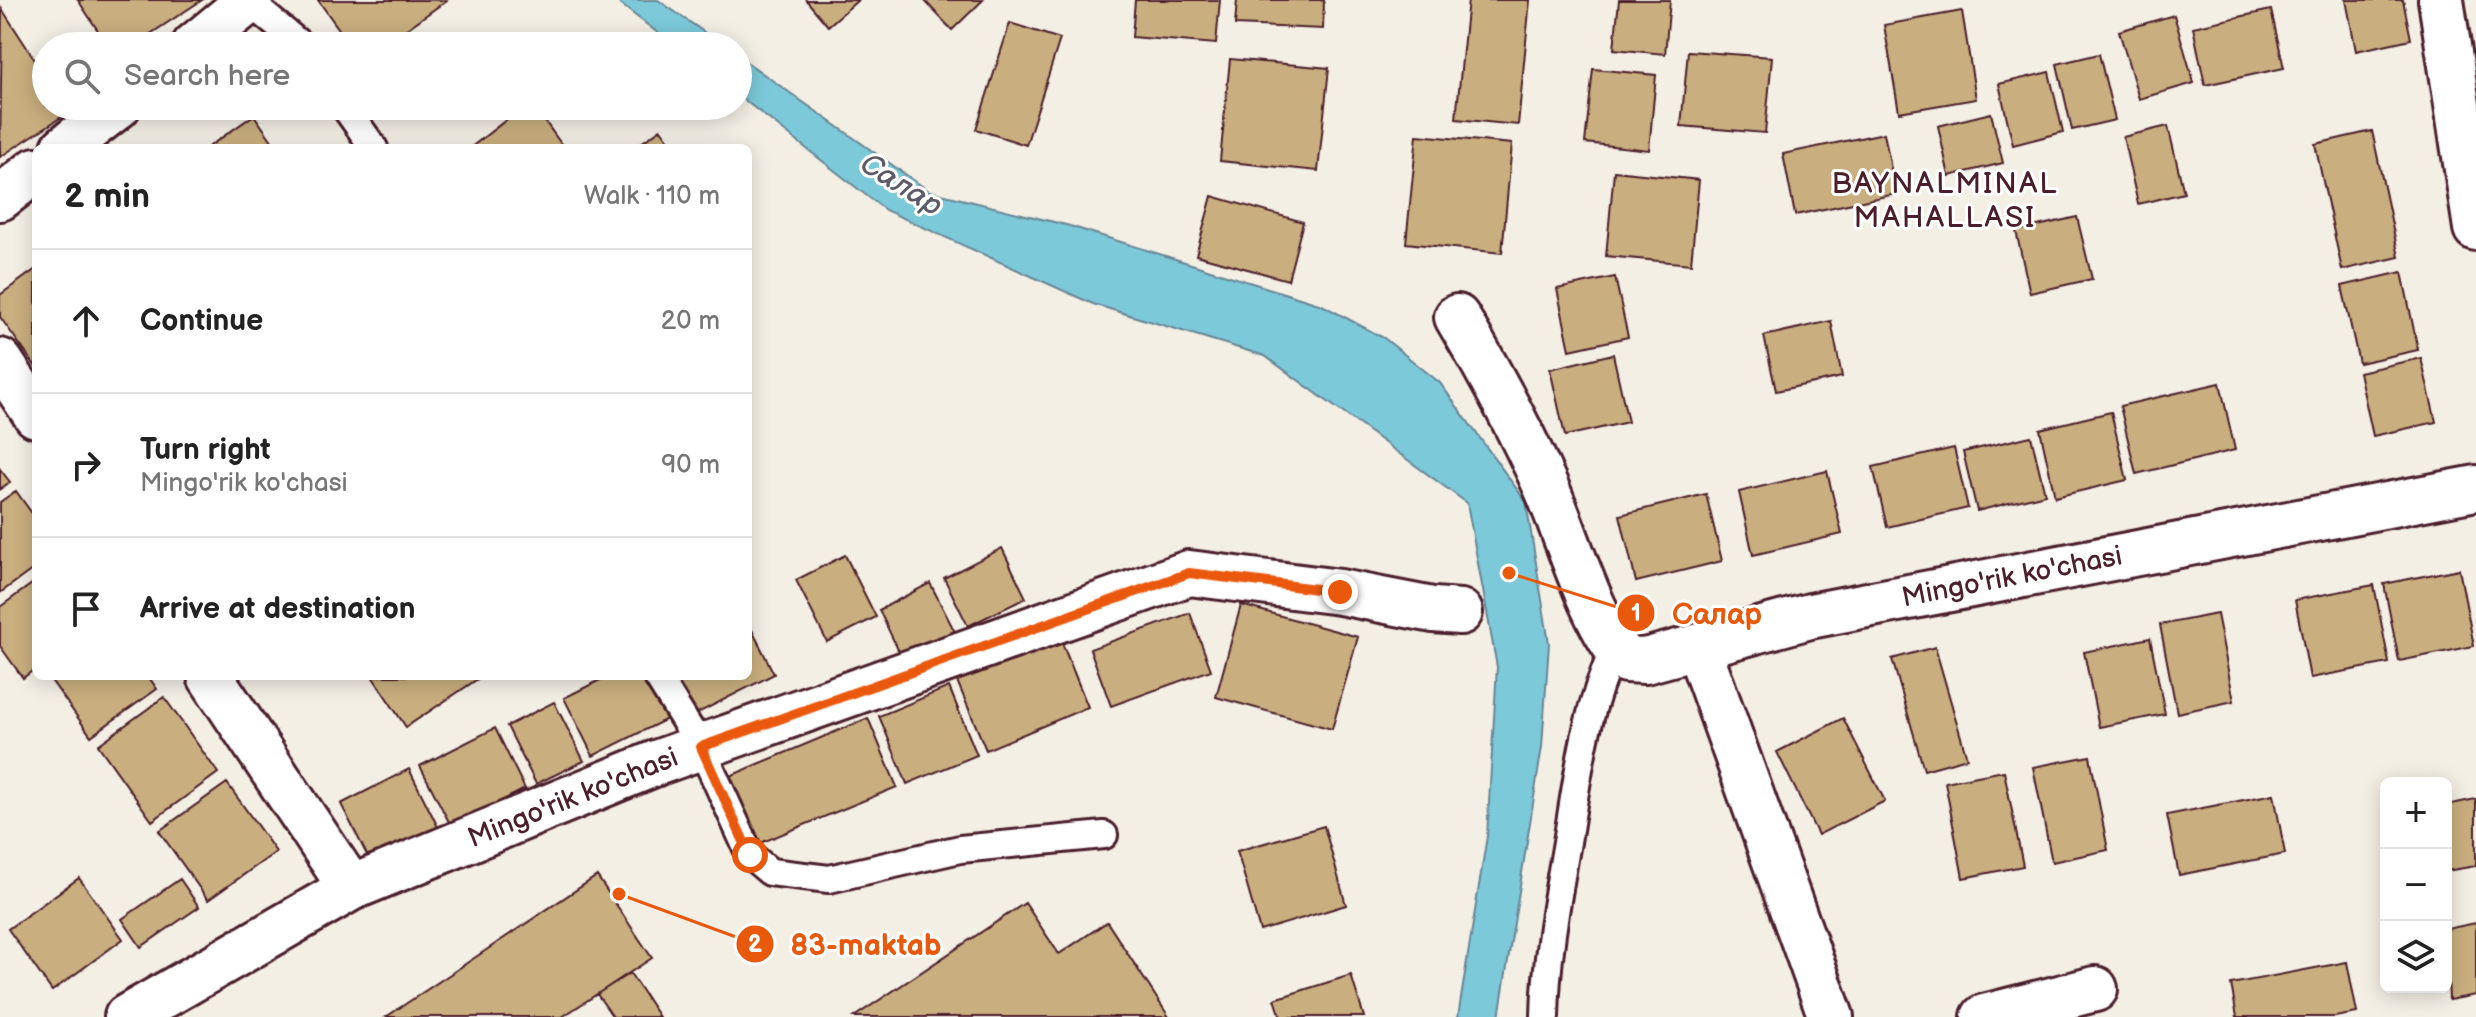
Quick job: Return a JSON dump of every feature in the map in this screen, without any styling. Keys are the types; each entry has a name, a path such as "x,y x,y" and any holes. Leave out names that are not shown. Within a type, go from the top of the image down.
{"street":[{"path":"2441,0 2476,228"},
{"path":"211,32 250,1"},
{"path":"69,144 100,120"},
{"path":"0,198 32,173"},
{"path":"1457,317 1509,406 1615,648"},
{"path":"0,361 32,409"},
{"name":"Mingo'rik ko'chasi","path":"1615,648 1626,660 1645,661 1810,616 2476,488"},
{"name":"Mingo'rik ko'chasi","path":"127,1017 351,888 701,747 1189,573 1340,592 1433,610 1460,612"},
{"path":"1698,647 1831,1017"},
{"path":"213,680 351,888"},
{"path":"1984,1017 2095,989"}],"lane":[{"path":"250,1 286,32"},
{"path":"354,120 371,144"},
{"path":"1545,1017 1546,970 1578,777 1595,688 1615,648"},
{"path":"659,680 701,747 750,855 770,872 829,879 960,849 1104,835"}],"water":[{"path":"615,0 658,0 704,32 657,32"},
{"name":"Салар","path":"752,66 929,191 1070,226 1322,305 1384,338 1440,383 1526,502 1549,643 1542,747 1499,1017 1458,1017 1487,836 1497,667 1467,503 1265,356 1093,304 885,210 752,106"}],"building":[{"path":"78,0 202,0 153,32 99,32"},
{"path":"318,0 447,0 402,32 341,32"},
{"path":"806,0 858,0 828,26"},
{"path":"924,0 983,0 952,30"},
{"path":"1135,0 1220,0 1216,44 1132,37"},
{"path":"1237,0 1324,0 1323,29 1235,25"},
{"path":"1468,0 1530,0 1518,125 1456,119"},
{"path":"1619,0 1670,0 1665,54 1614,49"},
{"path":"2346,0 2403,0 2411,39 2356,51"},
{"path":"2,9 32,55 32,120 57,120 0,157"},
{"path":"2271,10 2284,68 2205,85 2193,27"},
{"path":"1962,11 1976,99 1899,112 1884,25"},
{"path":"2174,15 2194,83 2139,99 2119,31"},
{"path":"1010,23 1060,39 1026,145 976,129"},
{"path":"1688,51 1772,57 1765,133 1681,126"},
{"path":"2099,54 2115,120 2072,130 2057,64"},
{"path":"1230,59 1329,68 1318,171 1220,161"},
{"path":"1593,69 1656,75 1649,150 1585,143"},
{"path":"2049,72 2063,132 2013,145 1999,84"},
{"path":"1991,113 2003,163 1949,176 1938,126"},
{"path":"247,120 257,120 274,144 213,144"},
{"path":"506,120 544,120 561,144 475,144"},
{"path":"2168,126 2184,193 2138,204 2123,137"},
{"path":"661,129 672,144 640,144"},
{"path":"2372,131 2399,257 2342,270 2315,144"},
{"path":"1884,133 1896,194 1795,215 1783,154"},
{"path":"1417,135 1512,144 1502,253 1406,243"},
{"path":"1614,171 1699,180 1691,264 1606,256"},
{"path":"1212,196 1303,222 1288,280 1196,255"},
{"path":"2077,217 2092,279 2030,293 2016,231"},
{"path":"32,272 32,361 0,317 0,295"},
{"path":"2402,272 2418,350 2359,363 2342,286"},
{"path":"1615,277 1628,337 1570,350 1557,289"},
{"path":"1831,321 1842,377 1776,391 1764,336"},
{"path":"1613,354 1628,422 1565,436 1550,369"},
{"path":"2421,358 2436,422 2373,436 2359,372"},
{"path":"2220,383 2235,450 2136,474 2120,406"},
{"path":"2111,412 2127,480 2055,497 2040,429"},
{"path":"2031,436 2045,494 1977,511 1963,452"},
{"path":"1954,448 1968,508 1887,527 1873,467"},
{"path":"0,469 10,482 0,489"},
{"path":"1827,471 1842,534 1753,555 1739,492"},
{"path":"16,491 32,513 32,570 0,593 0,502"},
{"path":"1706,494 1722,561 1636,582 1620,515"},
{"path":"1002,548 1026,598 968,626 944,578"},
{"path":"845,555 876,617 827,642 796,580"},
{"path":"2459,569 2474,646 2399,661 2384,584"},
{"path":"930,583 955,632 902,658 879,610"},
{"path":"32,584 32,671 23,678 0,646 0,607"},
{"path":"2374,585 2389,663 2310,678 2295,600"},
{"path":"1241,605 1358,637 1332,729 1216,697"},
{"path":"1190,613 1211,670 1111,706 1090,649"},
{"path":"2217,614 2234,701 2177,713 2160,625"},
{"path":"752,630 774,674 694,715 677,680 752,680"},
{"path":"1060,638 1088,707 986,750 957,681"},
{"path":"2150,638 2165,714 2099,727 2084,652"},
{"path":"1935,647 1967,758 1924,770 1892,659"},
{"path":"51,680 151,680 157,689 91,736"},
{"path":"375,680 476,680 406,727"},
{"path":"600,680 651,680 669,718 593,756 564,698"},
{"path":"949,687 977,755 907,784 879,716"},
{"path":"164,697 218,773 152,821 98,745"},
{"path":"554,702 584,761 536,784 507,726"},
{"path":"868,718 897,787 758,844 730,776"},
{"path":"1843,718 1885,801 1818,835 1777,752"},
{"path":"495,728 525,789 451,826 420,766"},
{"path":"2090,756 2108,850 2052,862 2033,767"},
{"path":"409,769 440,831 372,865 341,804"},
{"path":"2004,771 2023,866 1963,878 1945,782"},
{"path":"227,783 276,852 208,900 159,831"},
{"path":"2274,794 2285,854 2179,875 2167,815"},
{"path":"2476,799 2476,866 2452,870 2452,804"},
{"path":"1324,826 1346,905 1260,931 1237,851"},
{"path":"597,876 652,958 562,1017 386,1017"},
{"path":"79,878 123,939 52,991 8,929"},
{"path":"180,879 199,907 141,947 122,919"},
{"path":"1025,903 1059,954 1107,922 1169,1017 854,1017"},
{"path":"2476,923 2476,995 2449,1000 2449,993 2452,993 2452,928"},
{"path":"2347,962 2357,1013 2335,1017 2237,1017 2231,984"},
{"path":"630,973 659,1017 613,1017 597,994"},
{"path":"1351,975 1364,1017 1281,1017 1275,999"}],"place":[{"name":"Салар","path":"1509,573"},
{"name":"83-maktab","path":"619,894"}],"district":[{"name":"BAYNALMINAL MAHALLASI","path":"1945,201"}],"route":[{"path":"750,855 701,747 1189,573 1340,592"}]}
